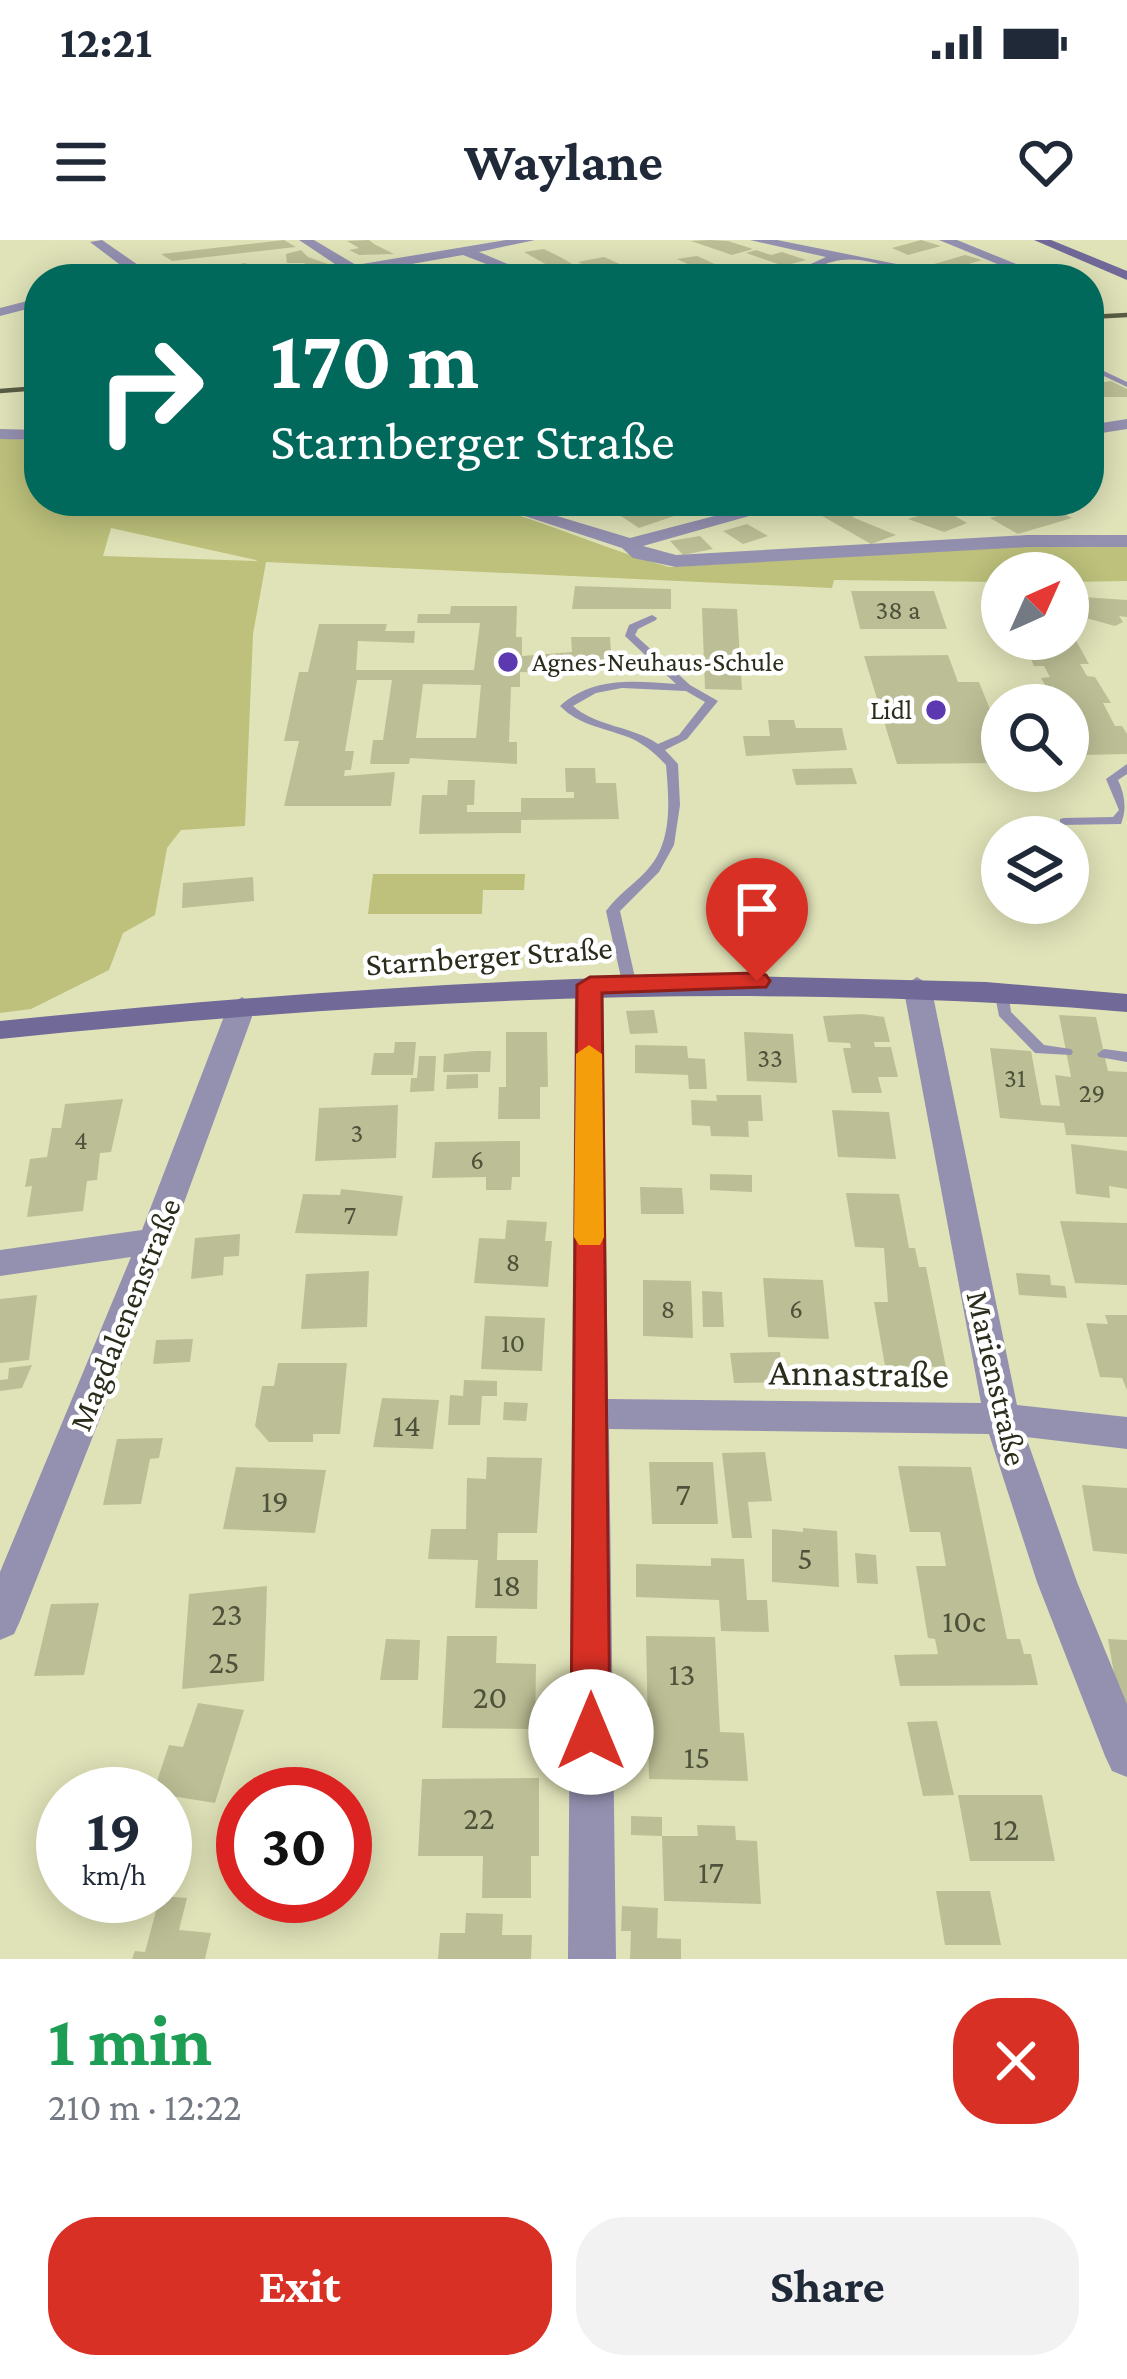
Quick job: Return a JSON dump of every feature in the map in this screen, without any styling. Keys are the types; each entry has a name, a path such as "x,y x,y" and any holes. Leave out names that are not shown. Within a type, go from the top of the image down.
{"main road":[{"path":"1040,240 1098,264"},
{"name":"Starnberger Straße","path":"0,1030 242,1006 629,982 917,986 1127,1003"}],"street":[{"path":"305,240 346,264"},
{"path":"385,264 530,240"},
{"path":"756,240 878,264"},
{"path":"945,240 1007,264"},
{"path":"96,242 127,264"},
{"path":"464,251 498,264"},
{"path":"820,264 837,257"},
{"path":"537,516 628,544 640,554 697,561 915,546 1127,541"},
{"path":"628,544 716,516"},
{"path":"590,985 592,1959"},
{"name":"Marienstraße","path":"917,986 1002,1419 1057,1582 1127,1756"},
{"name":"Magdalenenstraße","path":"0,1621 154,1241 242,1006"},
{"path":"0,1263 154,1241"},
{"name":"Annastraße","path":"589,1414 1002,1419 1127,1433"}],"lane":[{"path":"652,618 633,627 630,636 686,687 712,701 683,737 659,748"},
{"path":"629,982 613,911 623,895 653,872 671,846 672,764 645,736 576,718 566,706 582,690 617,685 686,687"},
{"path":"1089,822 1117,821 1125,810 1112,779 1127,768"},
{"path":"1001,990 1004,1013 1040,1050 1066,1052"},
{"path":"1104,1054 1127,1057"}],"green space":[{"path":"0,438 24,440 24,516 522,516 669,567 1028,546 1127,546 1127,581 1089,582 1089,552 981,552 981,582 834,580 832,588 266,562 253,634 245,826 181,830 167,848 155,915 123,933 109,970 31,1009 0,1013","holes":["111,528 257,561 103,556"]},
{"path":"373,874 525,874 524,890 483,890 482,914 368,914"}],"building":[{"path":"284,240 296,247 172,261 161,254"},
{"path":"369,240 394,254 359,255 349,250 359,248 347,241"},
{"path":"921,240 941,246 908,255 892,248"},
{"path":"691,241 753,249 732,255"},
{"path":"544,249 572,264 545,264 524,252"},
{"path":"301,250 328,264 287,263 286,254"},
{"path":"782,252 806,260 778,264 746,253"},
{"path":"965,255 982,260 969,264 934,264"},
{"path":"697,256 715,264 688,264 677,259"},
{"path":"604,257 620,264 582,264 578,262"},
{"path":"1104,382 1127,389 1127,397 1104,396"},
{"path":"621,516 674,516 639,528"},
{"path":"822,516 855,516 896,535 871,544"},
{"path":"955,516 967,523 944,532 908,519"},
{"path":"1068,516 1072,518 1018,534 990,518"},
{"path":"747,524 768,536 743,544 723,531"},
{"path":"700,536 713,549 683,555 670,541"},
{"path":"575,586 671,589 671,609 572,609"},
{"path":"851,591 934,591 947,629 860,629"},
{"path":"1089,597 1127,600 1127,617 1119,616 1123,622 1115,626 1089,619"},
{"path":"451,606 517,606 516,637 522,637 522,656 572,652 571,637 610,637 612,668 586,668 587,674 520,672 520,687 511,687 509,742 517,742 517,764 410,758 409,764 370,764 373,740 383,740 392,680 357,680 345,751 354,751 351,770 345,770 344,776 395,772 391,806 284,806 299,741 284,741 299,672 308,672 319,624 387,624 385,631 415,631 414,643 358,641 356,670 474,670 480,623 417,623 418,614 450,614","holes":["423,684 481,685 476,738 416,738"]},
{"path":"702,608 737,609 742,690 705,689"},
{"name":"Lidl","path":"948,655 958,682 979,682 981,763 897,764 864,656"},
{"path":"1031,660 1087,660 1089,664 1080,664 1087,676 1095,677 1111,703 1103,703 1115,726 1122,726 1127,734 1127,754 1089,755 1089,684 1045,684 1041,678 1050,677 1044,666 1034,666"},
{"path":"768,720 794,720 796,728 842,728 847,750 746,756 743,736 770,736"},
{"path":"565,768 595,768 596,783 616,783 619,819 521,820 521,833 419,834 422,795 447,795 448,780 475,780 474,805 467,805 467,812 521,812 521,798 574,798 574,792 566,792"},
{"path":"852,768 857,784 796,785 792,769"},
{"path":"253,877 254,901 182,908 183,883"},
{"path":"654,1010 658,1033 630,1034 626,1011"},
{"path":"1059,1015 1096,1017 1108,1071 1127,1072 1127,1137 1066,1135 1064,1123 1000,1118 990,1048 1031,1051 1041,1105 1060,1106 1055,1075 1071,1077"},
{"path":"823,1016 884,1017 890,1042 874,1042 875,1047 891,1047 898,1077 878,1077 882,1093 852,1093 843,1048 851,1048 850,1043 828,1042"},
{"path":"506,1032 547,1032 548,1087 540,1087 540,1119 498,1119 499,1087 506,1087"},
{"path":"744,1032 793,1034 797,1083 747,1081"},
{"path":"395,1042 416,1042 413,1075 371,1075 374,1053 394,1053"},
{"path":"635,1045 687,1046 688,1058 705,1059 707,1089 689,1089 688,1075 635,1073"},
{"path":"491,1051 490,1072 443,1072 444,1054"},
{"path":"419,1056 436,1056 434,1091 410,1092"},
{"path":"478,1074 478,1088 446,1089 447,1075"},
{"path":"716,1095 761,1095 763,1121 748,1121 749,1137 711,1136 710,1126 692,1125 691,1100 717,1101"},
{"path":"123,1099 111,1152 100,1153 97,1180 87,1181 83,1211 27,1217 30,1159 47,1157 52,1128 61,1128 65,1104"},
{"path":"398,1105 396,1158 315,1161 319,1108"},
{"path":"832,1110 889,1112 896,1159 838,1157"},
{"path":"520,1141 520,1177 512,1177 511,1190 486,1190 486,1177 432,1178 435,1142"},
{"path":"1071,1144 1127,1151 1127,1189 1109,1186 1110,1198 1076,1194"},
{"path":"710,1174 752,1175 752,1192 710,1190"},
{"path":"640,1187 682,1188 684,1214 641,1214"},
{"path":"341,1189 403,1196 397,1236 295,1233 303,1194 340,1195"},
{"path":"846,1193 899,1194 909,1248 915,1248 919,1267 926,1267 946,1367 885,1366 874,1302 888,1302 884,1248 855,1247"},
{"path":"507,1220 547,1222 545,1241 552,1241 548,1287 474,1283 479,1238 505,1239"},
{"path":"1060,1221 1127,1223 1127,1285 1075,1283"},
{"path":"240,1234 239,1256 224,1257 223,1275 191,1279 195,1238"},
{"path":"369,1271 367,1327 301,1329 306,1274"},
{"path":"1016,1273 1050,1275 1051,1285 1065,1286 1067,1298 1019,1295"},
{"path":"763,1278 823,1280 829,1339 768,1337"},
{"path":"643,1280 691,1281 693,1338 643,1336"},
{"path":"702,1291 722,1292 724,1327 703,1327"},
{"path":"37,1295 29,1360 0,1363 0,1299"},
{"path":"1105,1315 1127,1315 1127,1390 1122,1378 1100,1377 1086,1323 1108,1324"},
{"path":"485,1316 545,1318 542,1371 481,1369"},
{"path":"193,1339 190,1362 153,1364 156,1340"},
{"path":"780,1352 784,1382 734,1383 730,1353"},
{"path":"278,1363 347,1363 340,1434 313,1434 313,1442 269,1442 255,1426 262,1386 274,1386"},
{"path":"32,1365 22,1388 0,1391 0,1380 8,1379 9,1368"},
{"path":"464,1380 497,1381 497,1396 482,1396 480,1425 448,1425 450,1395 463,1396"},
{"path":"382,1398 439,1400 433,1449 373,1447"},
{"path":"504,1402 528,1403 526,1421 503,1420"},
{"path":"163,1438 159,1458 150,1459 141,1504 103,1505 117,1439"},
{"path":"765,1452 772,1501 748,1502 752,1538 732,1538 722,1453"},
{"path":"487,1457 542,1458 537,1533 498,1533 497,1560 538,1560 537,1609 475,1608 478,1560 428,1559 431,1529 466,1529 467,1478 486,1479"},
{"path":"649,1462 713,1462 718,1524 652,1524"},
{"path":"898,1466 971,1467 1007,1639 1020,1639 1024,1654 1031,1654 1038,1685 900,1686 894,1655 938,1654 935,1639 928,1638 916,1566 946,1566 940,1532 910,1532"},
{"path":"236,1467 326,1470 315,1533 223,1529"},
{"path":"1082,1485 1127,1488 1127,1554 1093,1551"},
{"path":"803,1528 837,1531 839,1587 772,1582 772,1529 803,1532"},
{"path":"855,1553 876,1555 878,1584 857,1583"},
{"path":"711,1558 744,1559 747,1600 767,1600 769,1632 721,1631 719,1600 636,1597 636,1564 711,1566"},
{"path":"267,1586 264,1681 182,1689 189,1594"},
{"path":"99,1603 84,1675 34,1676 51,1604"},
{"path":"447,1636 497,1636 496,1663 536,1664 535,1729 442,1728"},
{"path":"646,1636 715,1637 720,1732 744,1733 748,1781 649,1779"},
{"path":"386,1639 420,1640 418,1680 380,1680"},
{"path":"1108,1639 1127,1640 1127,1704 1119,1703"},
{"path":"198,1703 244,1710 226,1767 216,1767 215,1803 192,1799 192,1767 162,1767 169,1745 183,1747"},
{"path":"937,1721 954,1795 923,1796 907,1722"},
{"path":"539,1778 539,1856 531,1856 531,1898 482,1898 483,1856 418,1856 422,1779"},
{"path":"958,1795 1042,1795 1055,1861 970,1861"},
{"path":"631,1816 662,1817 662,1836 631,1835"},
{"path":"697,1825 735,1826 736,1840 757,1841 761,1904 664,1901 662,1836 698,1836"},
{"path":"936,1891 990,1891 1001,1945 945,1945"},
{"path":"622,1906 658,1908 657,1938 681,1939 681,1959 630,1959 631,1931 621,1931"},
{"path":"466,1913 503,1914 502,1935 532,1935 531,1959 438,1959 440,1933 465,1933"},
{"path":"153,1923 181,1923 179,1930 211,1933 205,1959 132,1959 135,1951 145,1952"}],"railway":[{"path":"1104,316 1127,315"},
{"path":"0,391 24,389"}],"slow traffic":[{"path":"589,1054 589,1237"}],"place":[{"name":"Agnes-Neuhaus-Schule","path":"508,662"},
{"name":"Lidl","path":"936,710"}],"route":[{"path":"591,1732 590,985 757,981"}]}
